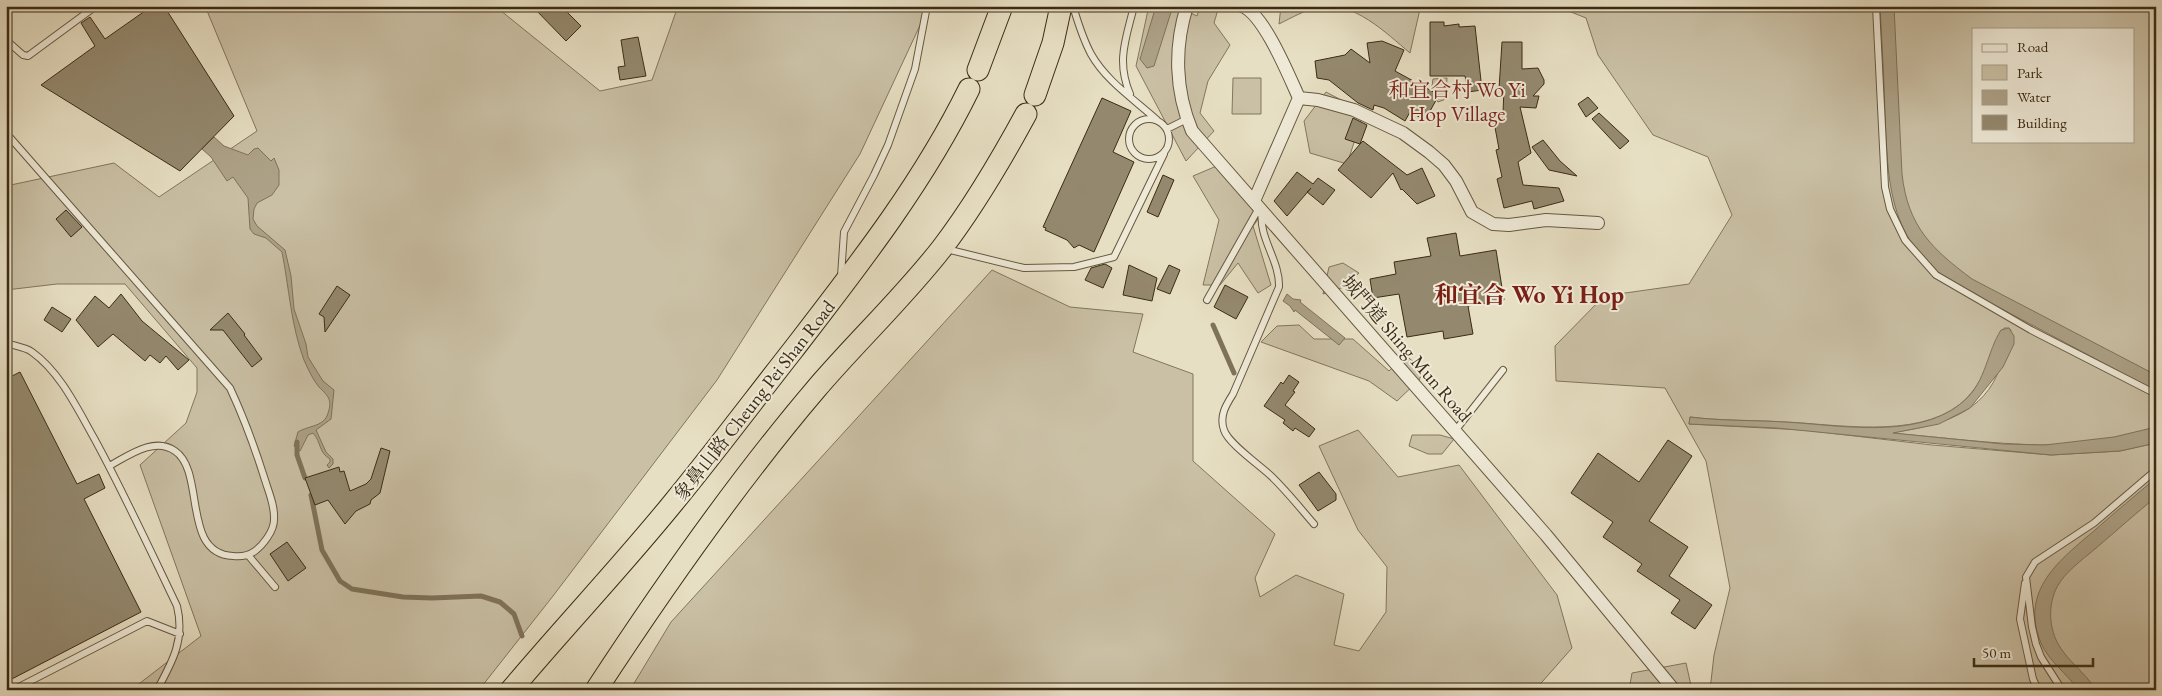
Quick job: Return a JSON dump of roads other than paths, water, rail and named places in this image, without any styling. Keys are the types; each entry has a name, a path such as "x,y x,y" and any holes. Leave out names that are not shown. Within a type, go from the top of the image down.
{"highway":[{"name":"象鼻山路 Cheung Pei Shan Road","path":"511,690 674,503 738,423 880,235 920,176 946,133 974,79 1002,6"},
{"path":"596,690 693,546 782,431 817,388 942,248 1002,158 1030,104 1053,43 1061,6"}],"street":[{"name":"城門道 Shing Mun Road","path":"1187,6 1179,36 1178,53 1182,102 1192,131 1546,535 1674,690"},
{"path":"1242,6 1254,13 1275,47 1299,98 1259,206"},
{"path":"1299,98 1318,100 1354,110 1403,133 1430,152 1444,165 1456,181 1472,212 1493,224 1546,220 1598,223"}],"lane":[{"path":"6,40 23,55 28,56 96,6"},
{"path":"840,289 844,232 888,145 915,69 927,6"},
{"path":"942,248 1024,268 1074,267 1114,257 1170,142 1167,129 1111,79 1092,55 1082,35 1073,6"},
{"path":"1131,96 1122,72 1122,56 1134,6"},
{"path":"1876,6 1885,188 1890,209 1905,240 1936,275 2031,330 2156,394"},
{"path":"1157,120 1144,119 1133,126 1130,133 1130,146 1138,157 1145,160 1159,158 1164,154"},
{"path":"1167,129 1187,119"},
{"path":"6,133 230,388 250,432 274,514 274,522 270,533 260,547 248,555 224,555 216,551 200,529 185,462 176,452 168,448 154,446 136,452 109,466"},
{"path":"1207,300 1259,206"},
{"path":"1259,206 1262,227 1277,269 1279,287 1233,394 1227,403 1222,417 1223,428 1228,439 1271,476 1314,524"},
{"path":"6,343 30,351 57,378 77,408 109,466 177,606 181,621 176,652 157,690"},
{"path":"1455,431 1503,370"},
{"path":"2038,690 2020,619 2026,577 2036,562 2094,523 2156,470"},
{"path":"248,555 275,587"},
{"path":"2026,577 2036,644 2041,657 2062,690"},
{"path":"13,690 146,621 180,634"}],"water":[{"path":"1156,6 1173,6 1154,66 1147,68 1140,59"},
{"path":"1880,6 1894,6 1902,174 1910,209 1924,235 1934,247 1972,279 2156,375 2156,391 1953,283 1932,266 1915,248 1904,229 1896,208 1891,186 1886,139"},
{"path":"214,137 224,146 248,155 258,148 271,161 274,158 279,170 279,185 272,195 257,203 253,219 257,226 285,250 291,276 294,309 306,344 308,357 323,381 334,390 331,419 316,430 326,452 333,459 333,464 329,468 327,465 330,459 322,450 313,433 308,435 300,451 294,446 298,432 325,420 330,402 328,396 317,384 304,360 293,320 282,252 266,238 254,234 250,229 248,198 233,177 227,181 211,157 202,149"},
{"path":"1287,294 1293,299 1301,300 1300,302 1345,338 1339,345 1295,310 1294,312 1283,301"},
{"path":"2009,328 2014,336 2014,344 2003,367 1970,408 1939,424 1893,433 2003,444 2045,445 2114,437 2156,427 2156,443 2120,451 2051,455 1777,428 1689,424 1690,417 1879,428 1903,426 1926,421 1947,413 1965,400 1978,384 2001,330"},
{"path":"2156,478 2156,497 2074,566 2064,576 2054,594 2051,622 2057,642 2096,690 2078,690 2053,662 2041,643 2036,624 2035,607 2039,592 2057,565 2069,553"}],"waterway":[{"path":"1213,325 1234,373"},
{"path":"297,442 297,455 305,478"},
{"path":"311,495 322,550 340,581 352,589 403,597 481,596 500,602 514,614 522,636"}],"district":[{"name":"和宜合村 Wo Yi Hop Village","path":"1457,102"},
{"name":"和宜合 Wo Yi Hop","path":"1529,295"}]}
